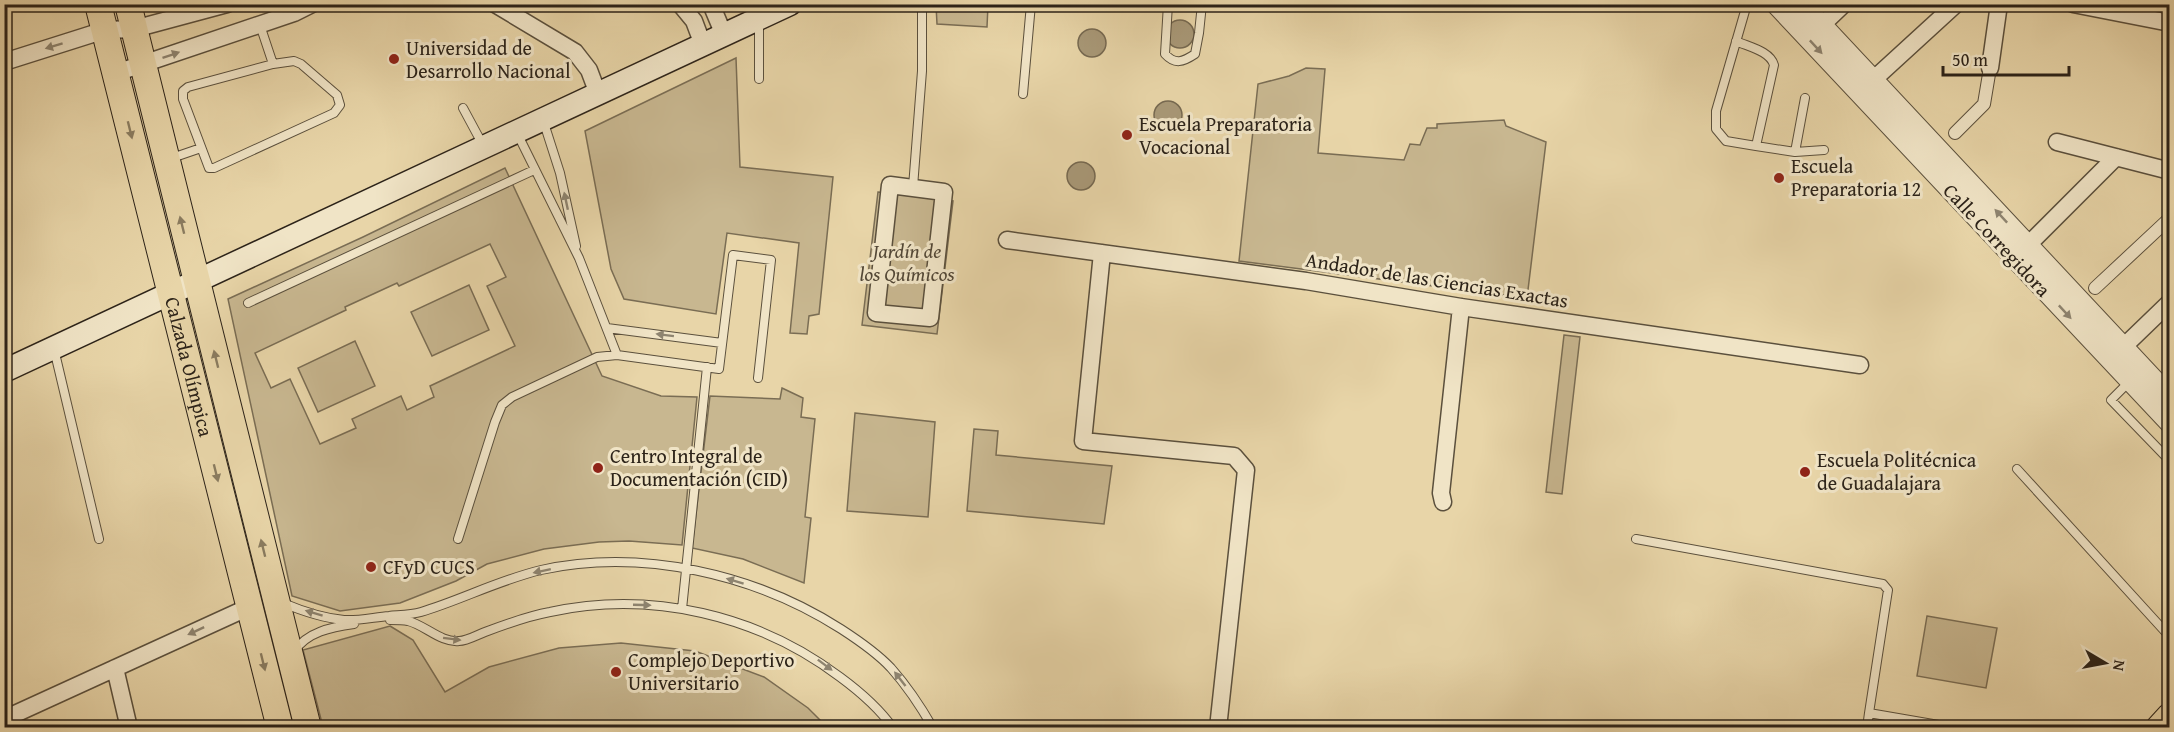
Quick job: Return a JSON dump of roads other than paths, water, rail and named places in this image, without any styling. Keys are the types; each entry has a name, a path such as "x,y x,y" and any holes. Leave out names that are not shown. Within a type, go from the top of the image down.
{"main road":[{"name":"Calzada Olímpica","path":"98,4 280,728"},
{"path":"4,371 790,4"},
{"name":"Calzada Olímpica","path":"131,17 308,728"},
{"path":"2159,728 2169,716"}],"street":[{"path":"4,62 105,30 131,17 227,4"},
{"path":"116,74 294,13 312,4"},
{"path":"495,4 575,52 589,69 598,94"},
{"path":"680,4 694,21 703,45"},
{"path":"711,4 724,35"},
{"name":"Calle Corregidora","path":"1776,4 1953,179 2117,354 2169,397"},
{"name":"Calle Corregidora","path":"1802,4 1873,80 1953,179"},
{"path":"1822,25 1844,4"},
{"path":"1873,80 1956,4"},
{"path":"1955,133 1984,105 1999,4"},
{"path":"2073,4 2169,23"},
{"path":"2057,141 2169,171"},
{"path":"2021,251 2116,157"},
{"path":"890,185 913,187 944,192 930,318 876,313 890,185"},
{"path":"2095,288 2169,218"},
{"name":"Andador de las Ciencias Exactas","path":"1007,240 1306,281 1461,307 1860,365"},
{"path":"1102,253 1083,441 1234,456 1246,470 1218,728"},
{"path":"2117,354 2169,302"},
{"path":"1443,502 1441,493 1446,438 1461,307"},
{"name":"Calle Corregidora","path":"2117,354 2130,381 2169,423"},
{"path":"4,719 249,607"},
{"path":"115,668 129,728"}],"lane":[{"path":"913,187 922,71 922,4"},
{"path":"1023,94 1031,4"},
{"path":"1168,4 1165,54 1171,60 1179,62 1195,54 1202,4"},
{"path":"1747,4 1716,111 1716,129 1726,141 1755,147 1795,152 1824,150"},
{"path":"759,19 759,79"},
{"path":"260,25 273,64"},
{"path":"1736,41 1767,54 1774,65 1755,147"},
{"path":"294,61 301,64 337,95 340,105 337,110 214,168 209,168 183,99 185,89 273,64 294,61"},
{"path":"1795,152 1805,98"},
{"path":"463,108 484,147"},
{"path":"543,120 560,173 579,258"},
{"path":"516,132 579,258 617,355"},
{"path":"166,160 201,148"},
{"path":"248,303 534,170"},
{"path":"458,539 495,422 502,405 512,397 597,357 617,355 719,369 733,255 771,260 758,378"},
{"path":"607,328 722,343"},
{"path":"54,349 99,539"},
{"path":"682,609 707,367"},
{"path":"2130,381 2111,400 2169,461"},
{"path":"2017,469 2169,637"},
{"path":"1636,539 1883,584 1888,590 1867,728"},
{"path":"277,601 317,615 346,620 419,613 510,579 573,565 607,562 686,569 773,593 846,632 891,667 922,708 933,728"},
{"path":"290,657 298,645 307,638 333,627 393,620 409,621 441,637 459,641 518,620 580,607 646,605 682,609 719,617 768,633 815,658 861,693 892,728"},
{"path":"419,613 421,627"},
{"path":"1869,713 1956,728"},
{"path":"972,728 979,724 1005,728"}],"place":[{"name":"Universidad de Desarrollo Nacional","path":"394,59"},
{"name":"Escuela Preparatoria Vocacional","path":"1127,135"},
{"name":"Escuela Preparatoria 12","path":"1779,178"},
{"name":"Centro Integral de Documentación (CID)","path":"598,468"},
{"name":"Escuela Politécnica de Guadalajara","path":"1805,472"},
{"name":"CFyD CUCS","path":"371,567"},
{"name":"Complejo Deportivo Universitario","path":"616,672"}],"park label":[{"name":"Jardín de los Químicos","path":"907,262"}]}
